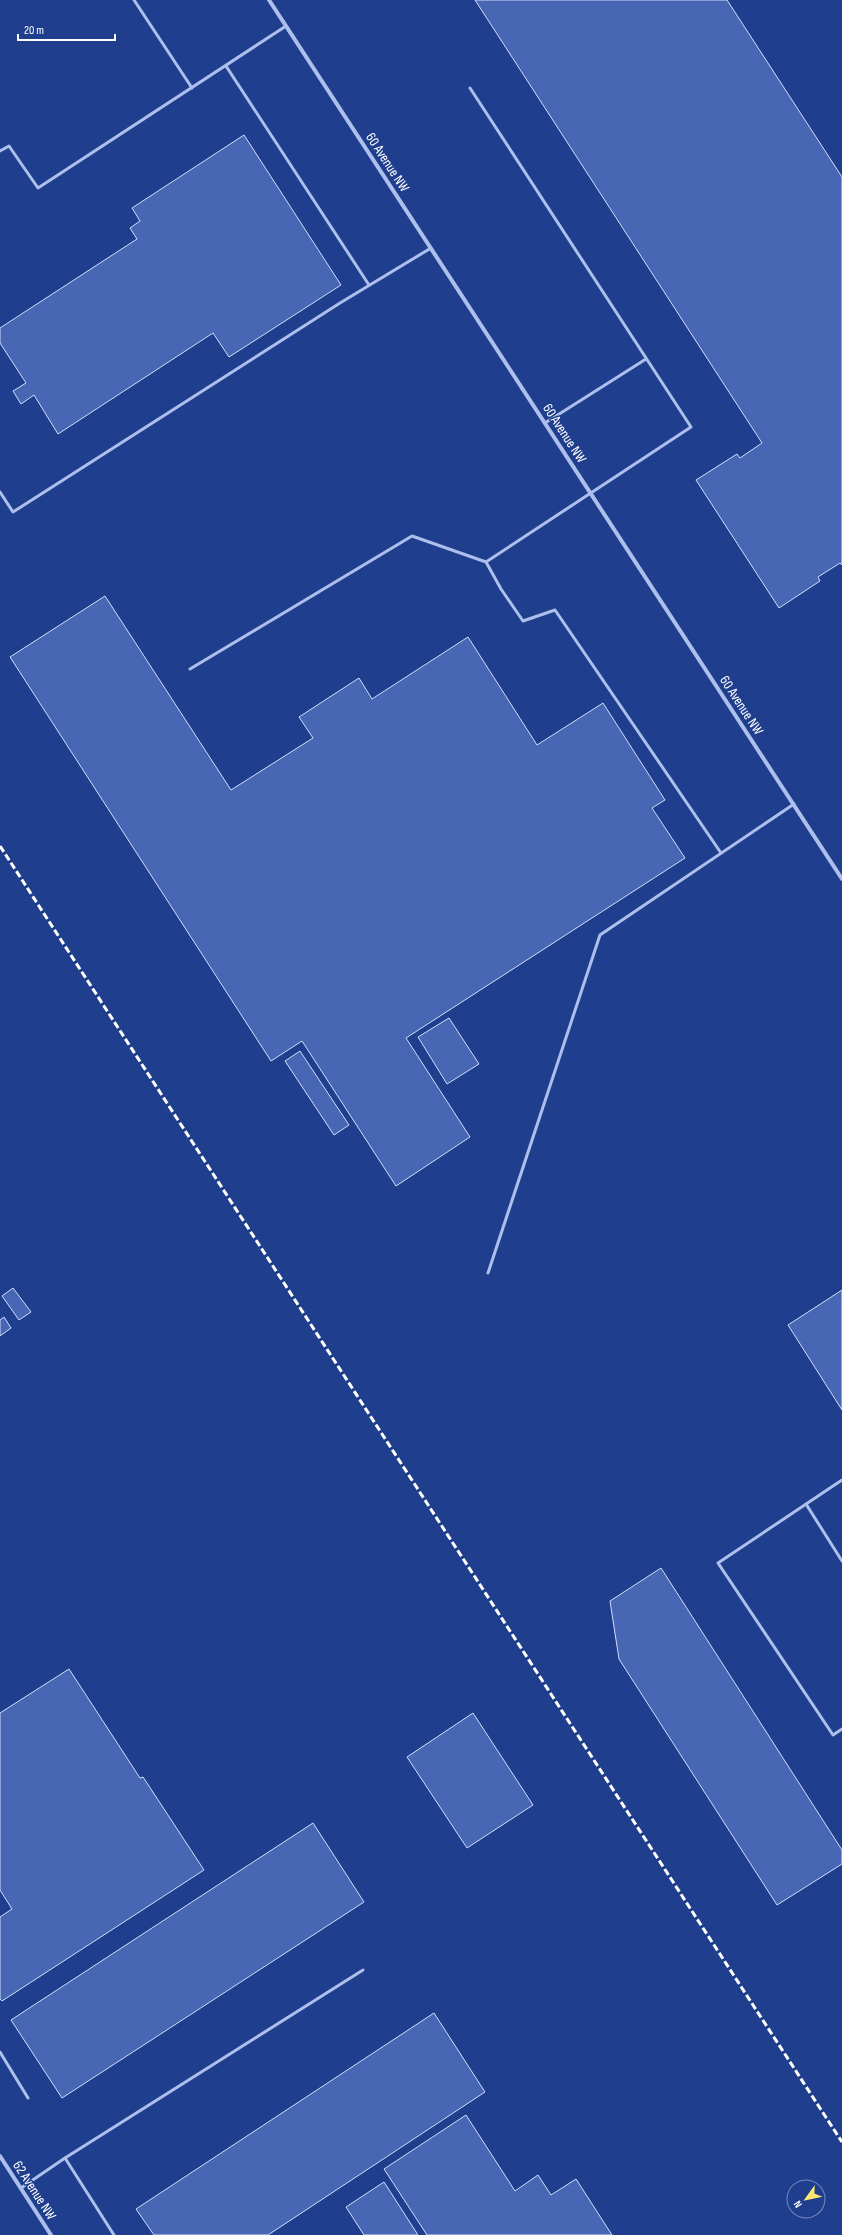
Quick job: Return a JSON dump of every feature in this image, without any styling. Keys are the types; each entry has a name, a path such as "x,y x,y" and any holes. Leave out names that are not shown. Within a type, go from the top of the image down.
{"street":[{"name":"60 Avenue NW","path":"269,0 842,879"},
{"name":"62 Avenue NW","path":"0,2156 51,2235"}],"lane":[{"path":"134,0 192,88"},
{"path":"0,150 9,146 38,188 286,26"},
{"path":"226,66 369,285"},
{"path":"470,88 690,427 486,562"},
{"path":"0,492 13,512 369,285 431,248"},
{"path":"545,423 646,359"},
{"path":"190,668 412,536 486,562 501,589 523,621 555,610 720,853"},
{"path":"488,1273 600,935 794,804"},
{"path":"842,1480 718,1563 833,1736 842,1729"},
{"path":"806,1504 842,1561"},
{"path":"21,2188 65,2158 363,1970"},
{"path":"0,2052 28,2098"},
{"path":"65,2158 114,2235"}],"building":[{"path":"475,0 727,0 842,177 842,565 840,563 818,577 820,581 779,608 696,480 737,454 740,458 762,443"},
{"path":"244,135 341,285 229,357 213,333 58,434 34,395 21,404 13,391 26,383 0,343 0,328 137,239 130,228 140,221 132,208"},
{"path":"105,596 231,790 313,738 299,717 359,678 372,699 468,637 537,745 603,703 665,800 652,808 685,858 406,1038 470,1137 396,1186 302,1041 271,1061 10,657"},
{"path":"449,1018 479,1064 447,1084 418,1037"},
{"path":"300,1051 349,1125 334,1135 285,1061"},
{"path":"13,1288 31,1312 19,1320 2,1296"},
{"path":"842,1290 842,1410 788,1325"},
{"path":"4,1317 11,1328 0,1336 0,1320"},
{"path":"661,1568 842,1850 842,1864 777,1905 619,1659 610,1601"},
{"path":"69,1669 140,1778 143,1777 204,1870 2,2001 0,1999 0,1917 12,1909 0,1890 0,1713"},
{"path":"473,1713 533,1805 467,1848 407,1757"},
{"path":"313,1823 364,1902 62,2098 11,2020"},
{"path":"434,2013 485,2092 268,2235 154,2235 136,2209"},
{"path":"466,2115 515,2191 538,2175 551,2195 576,2179 612,2235 427,2235 384,2169"},
{"path":"384,2182 418,2235 364,2235 346,2207"}],"railway":[{"path":"0,846 842,2142"}]}
